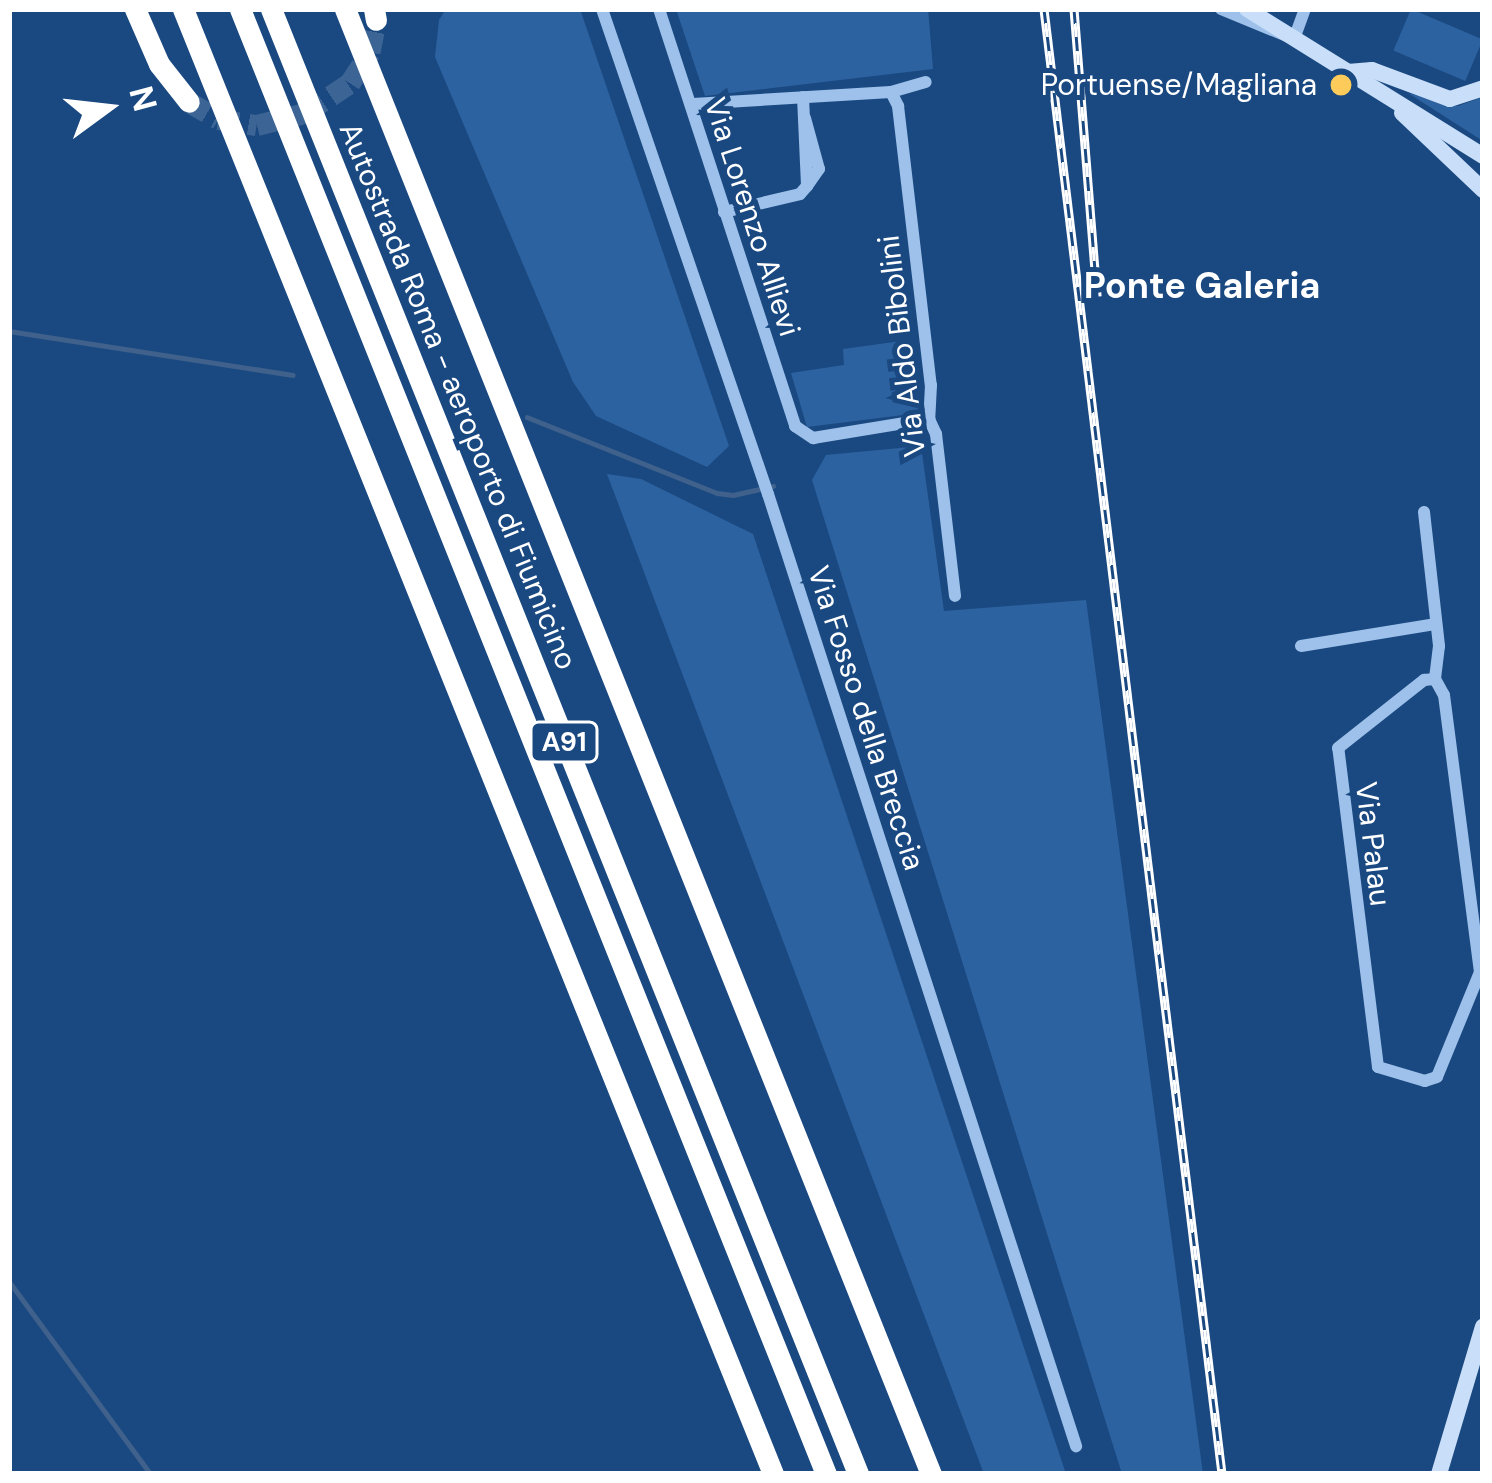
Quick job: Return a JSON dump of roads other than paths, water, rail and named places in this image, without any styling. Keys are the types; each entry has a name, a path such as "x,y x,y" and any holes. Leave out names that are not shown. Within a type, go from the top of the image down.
{"highway":[{"path":"135,9 159,64 190,102"},
{"path":"183,9 772,1474"},
{"name":"Autostrada Roma - aeroporto di Fiumicino","path":"240,9 826,1474"},
{"name":"Autostrada Roma - aeroporto di Fiumicino","path":"271,9 857,1474"},
{"path":"345,9 931,1474"}],"main road":[{"path":"1246,9 1483,156"},
{"path":"1348,72 1372,70 1450,99 1483,88"},
{"path":"1395,102 1410,124 1483,190"},
{"path":"1439,1474 1483,1326"}],"street":[{"name":"Via Fosso della Breccia","path":"602,9 769,496 1076,1446"},
{"name":"Via Lorenzo Allievi","path":"659,9 795,426 805,437 929,419"},
{"path":"1221,9 1294,39 1305,9"},
{"path":"693,104 891,92 926,82"},
{"name":"Via Aldo Bibolini","path":"891,92 898,106 932,385 929,419 936,434 955,596"},
{"path":"724,212 800,194 807,186 803,97"},
{"path":"1424,512 1436,624 1436,679 1444,695 1480,965 1478,997"},
{"path":"1301,646 1436,624"},
{"name":"Via Palau","path":"1436,679 1424,680 1338,748 1378,1067 1409,1078 1437,1077 1478,997"}],"waterway":[{"path":"9,331 293,375"},
{"path":"527,417 717,493 733,495 773,486"},
{"path":"9,1281 151,1474"}],"tunnel":[{"path":"189,102 218,119 257,125 305,113 350,83 370,52 376,20"}],"railway":[{"path":"1044,9 1222,1474"},
{"path":"1074,9 1097,296"}],"place":[{"name":"Portuense/Magliana","path":"1341,85"}],"district":[{"name":"Ponte Galeria","path":"1202,286"}]}
